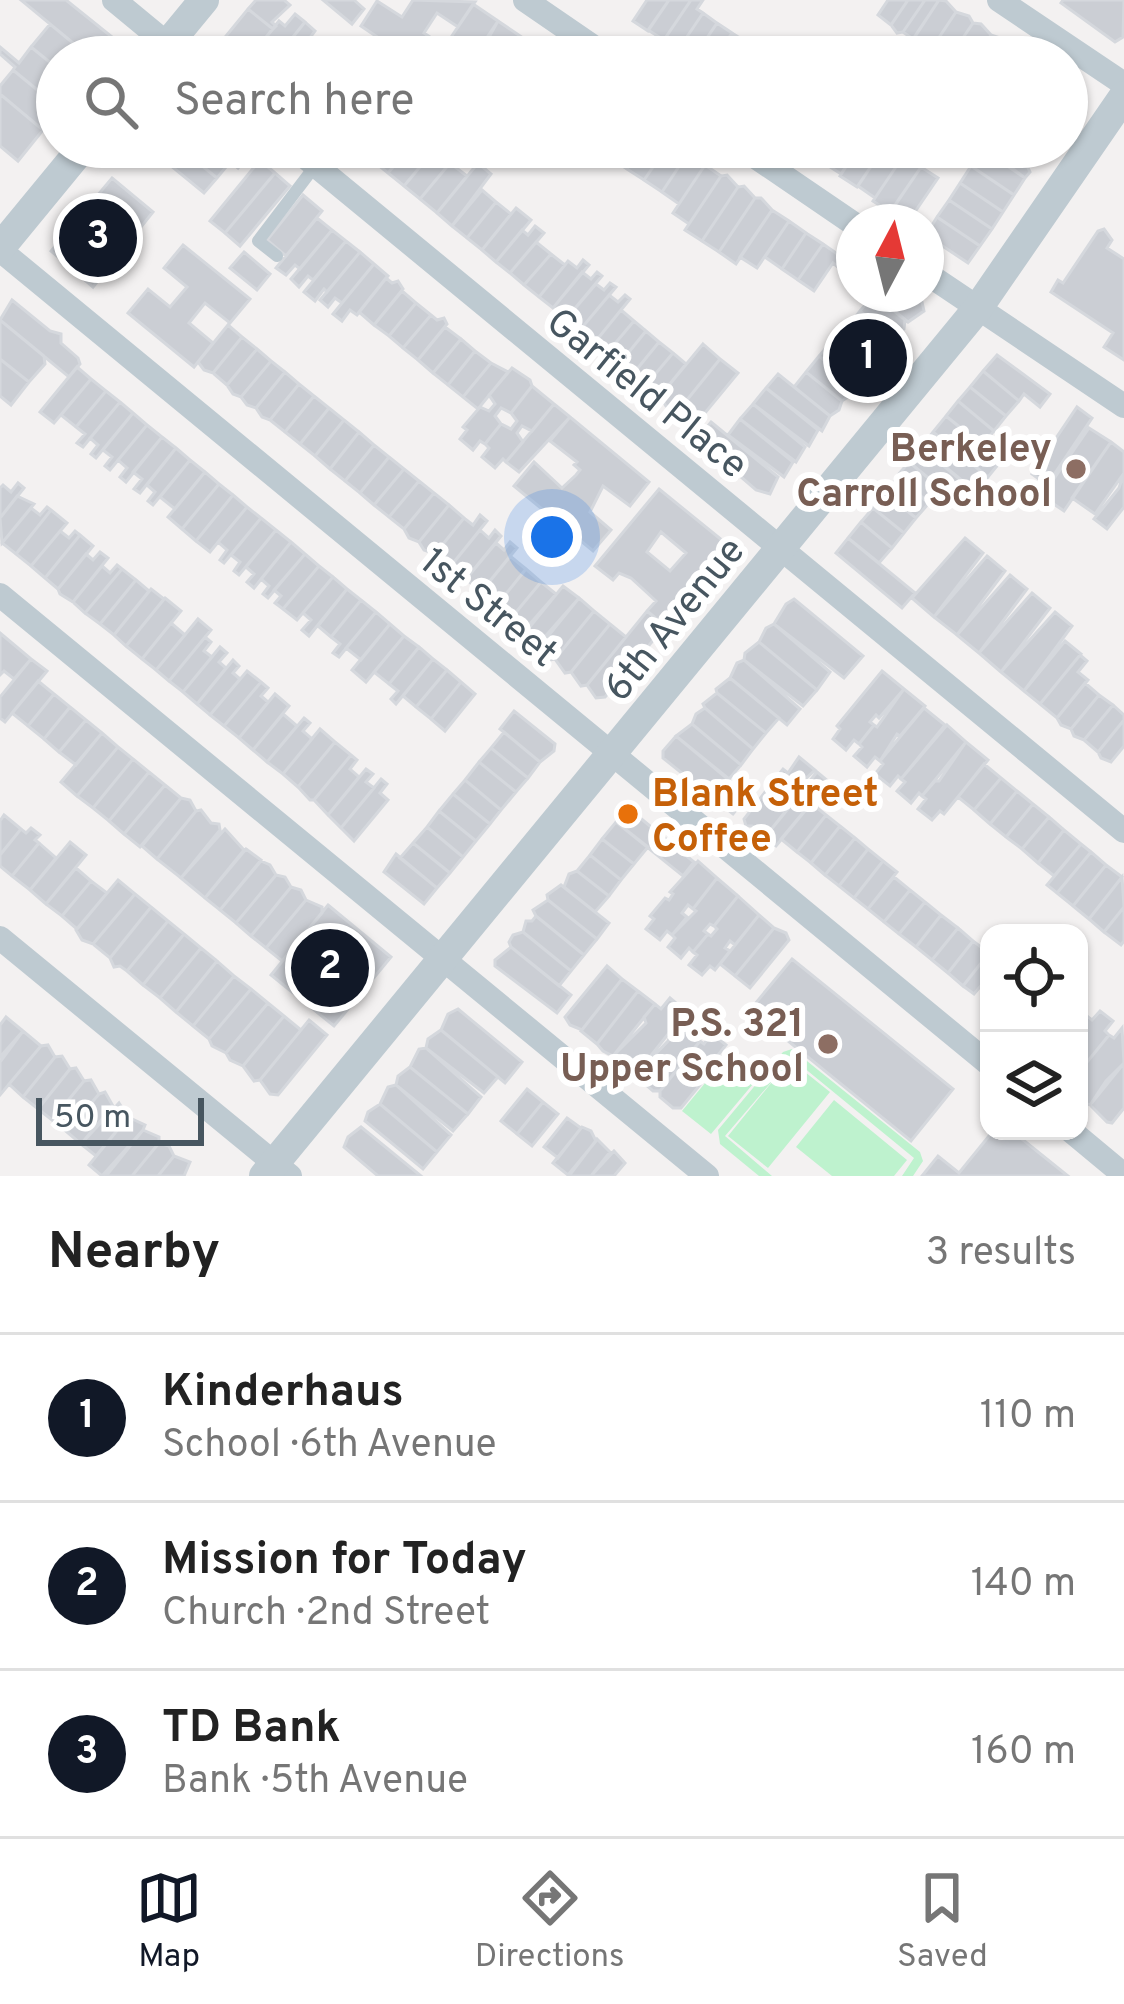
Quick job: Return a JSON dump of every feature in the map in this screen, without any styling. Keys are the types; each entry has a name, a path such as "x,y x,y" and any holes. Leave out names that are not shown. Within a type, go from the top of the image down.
{"street":[{"path":"114,0 152,36"},
{"path":"181,36 204,0"},
{"path":"525,0 577,36"},
{"path":"999,0 1053,36"},
{"path":"1088,60 1124,84"},
{"name":"6th Avenue","path":"1088,148 1124,96"},
{"path":"0,249 66,168"},
{"name":"Garfield Place","path":"320,168 1124,831"},
{"path":"772,168 836,212"},
{"name":"6th Avenue","path":"276,1172 444,958 978,308 1074,168"},
{"name":"1st Street","path":"0,249 980,1057"},
{"path":"944,285 1124,406"},
{"path":"0,595 707,1176"},
{"path":"0,938 276,1172"},
{"path":"1082,1140 1124,1175"}],"lane":[{"path":"277,256 258,241 314,168"}],"green space":[{"path":"792,1049 920,1152 923,1161 913,1176 902,1176 914,1158 792,1058 725,1136 772,1176 759,1176 720,1144 718,1130 783,1052"},
{"path":"724,1060 753,1084 711,1134 682,1111"},
{"path":"790,1060 830,1092 768,1168 728,1136"},
{"path":"834,1100 907,1160 894,1176 832,1176 796,1147"}],"building":[{"path":"21,0 66,0 111,36 65,36"},
{"path":"256,0 284,0 290,5 272,22 273,29 248,9"},
{"path":"323,0 354,0 364,9 352,24"},
{"path":"413,0 475,2 458,27 437,13 424,33 428,36 376,36 361,26 377,1 402,17"},
{"path":"647,0 669,0 648,31 633,21"},
{"path":"669,0 691,0 667,36 648,30"},
{"path":"691,0 703,0 697,9 703,13 687,36 667,36"},
{"path":"888,0 908,0 891,25 878,15"},
{"path":"908,0 925,0 903,32 897,33 891,25"},
{"path":"925,0 939,0 915,36 903,32"},
{"path":"939,0 956,12 940,36 915,36"},
{"path":"1063,0 1124,0 1123,37 1115,42"},
{"path":"473,4 498,21 488,36 452,36"},
{"path":"248,9 273,29 267,36 226,36"},
{"path":"956,12 969,16 973,23 964,36 940,36"},
{"path":"703,13 717,23 708,36 687,36"},
{"path":"295,14 305,22 294,36 267,36 279,21 285,26"},
{"path":"498,21 520,36 490,36"},
{"path":"305,22 315,31 311,36 294,36"},
{"path":"717,23 732,33 730,36 708,36"},
{"path":"973,23 981,24 991,35 990,36 964,36"},
{"path":"50,24 65,36 40,36"},
{"path":"0,47 19,63 31,47 36,51 36,89 13,70"},
{"path":"13,70 36,89 36,124 0,94 0,86"},
{"path":"0,94 36,124 36,139 18,161 0,146"},
{"path":"174,168 205,168 217,178 204,193"},
{"path":"205,168 225,168 217,178"},
{"path":"253,168 275,173 225,233 210,221"},
{"path":"392,168 419,168 404,186 388,173"},
{"path":"419,168 446,168 420,199 404,186"},
{"path":"446,168 457,168 467,176 437,213 420,199"},
{"path":"474,168 491,174 452,226 437,213"},
{"path":"628,168 652,168 644,180"},
{"path":"652,168 678,168 662,192 644,180"},
{"path":"678,168 703,168 679,204 662,192"},
{"path":"703,168 721,176 689,224 673,213"},
{"path":"845,168 870,168 857,187 840,176"},
{"path":"870,168 895,168 875,198 858,186"},
{"path":"895,168 920,168 896,204 873,201"},
{"path":"920,168 938,178 920,204 896,204"},
{"path":"974,168 1010,168 1025,178 1014,195"},
{"path":"974,168 1014,195 1003,212 960,183"},
{"path":"1012,168 1028,168 1025,178"},
{"path":"275,173 290,186 240,246 225,233"},
{"path":"727,175 738,187 702,241 685,230 721,176"},
{"path":"112,178 153,212 93,287 51,251"},
{"path":"960,183 1003,212 992,229 949,200"},
{"path":"744,186 755,198 719,252 702,241 738,187"},
{"path":"482,190 496,202 467,238 452,226"},
{"path":"303,195 322,211 286,256 267,240"},
{"path":"755,198 772,210 736,264 719,252"},
{"path":"949,200 992,229 980,246 944,222"},
{"path":"496,202 511,214 482,250 467,238"},
{"path":"516,208 531,220 496,262 482,250"},
{"path":"772,210 789,221 757,268 740,257"},
{"path":"317,218 332,230 300,269 295,265 286,275 276,268"},
{"path":"789,221 806,233 782,269 765,257"},
{"path":"944,222 980,246 968,263 944,247"},
{"path":"535,226 544,233 510,273 496,262 522,230 528,235"},
{"path":"1104,229 1112,240 1107,248 1124,259 1124,360 1104,347 1113,333 1051,292"},
{"path":"332,230 346,241 313,280 308,276 299,287 291,279"},
{"path":"806,233 823,244 798,280 782,269"},
{"path":"346,241 360,252 315,301 304,292"},
{"path":"536,242 551,254 524,285 510,273"},
{"path":"823,244 836,253 836,265 833,263 814,291 798,280"},
{"path":"183,245 250,299 230,323 205,303 189,323 213,343 194,367 128,313 148,289 170,307 187,287 164,268"},
{"path":"244,252 270,274 257,290 230,268"},
{"path":"360,252 374,264 342,303 335,298 328,307 320,300"},
{"path":"551,254 565,265 539,297 524,285"},
{"path":"583,260 589,265 553,308 539,297 568,261 577,268"},
{"path":"374,264 388,276 357,315 350,310 342,321 333,314"},
{"path":"582,272 591,279 597,272 602,276 566,319 553,308"},
{"path":"386,278 398,281 403,289 374,325 359,312"},
{"path":"610,283 616,287 580,330 566,319 596,284 604,290"},
{"path":"402,291 416,303 389,336 374,325"},
{"path":"609,295 618,302 625,295 630,299 595,342 580,330"},
{"path":"12,300 50,331 61,334 61,343 80,364 69,377 0,320"},
{"path":"416,303 431,315 403,348 389,336"},
{"path":"621,310 634,321 607,353 595,342"},
{"path":"861,312 895,312 905,320 904,329 892,337"},
{"path":"861,312 892,337 890,345 878,355 846,329"},
{"path":"896,312 923,312 908,322"},
{"path":"431,315 444,318 447,324 418,360 403,348"},
{"path":"0,320 44,356 45,364 29,382 0,359"},
{"path":"634,321 646,331 620,363 607,353"},
{"path":"228,325 242,337 213,373 204,370 198,362"},
{"path":"445,327 461,339 433,373 418,360"},
{"path":"846,329 878,355 865,370 834,344"},
{"path":"646,331 659,342 633,374 620,363"},
{"path":"242,337 257,349 227,385 213,373"},
{"path":"461,339 475,351 448,385 433,373"},
{"path":"659,342 673,353 646,385 633,374"},
{"path":"831,342 868,372 864,380 855,386 819,356"},
{"path":"703,344 720,359 678,411 666,406 660,396"},
{"path":"257,349 271,361 241,397 233,394 227,385"},
{"path":"475,351 491,363 463,397 448,385"},
{"path":"673,353 686,364 660,396 646,385"},
{"path":"997,355 1050,394 1040,407 1024,394 1019,401 983,371"},
{"path":"819,356 855,386 842,401 806,372"},
{"path":"0,359 29,382 11,405 0,396"},
{"path":"720,359 738,373 695,425 688,425 678,411"},
{"path":"271,361 285,372 256,408 247,405 241,397"},
{"path":"491,363 508,372 478,409 463,397"},
{"path":"77,367 91,379 54,423 40,412"},
{"path":"512,368 532,386 511,413 501,408 495,416 501,424 485,444 480,441 473,450 460,439 467,430 463,427 480,407 489,411 495,404 489,395"},
{"path":"983,371 1019,401 1006,416 970,387"},
{"path":"285,372 299,384 270,420 262,417 256,408"},
{"path":"806,372 842,401 839,410 830,416 794,387"},
{"path":"778,374 830,416 822,431 766,388"},
{"path":"91,379 106,391 76,427 61,415"},
{"path":"299,384 314,396 285,432 270,420"},
{"path":"532,386 554,404 532,431 522,426 517,433 523,442 495,468 482,457 489,448 485,444 501,424 511,429 517,421 511,413"},
{"path":"970,387 1006,416 994,431 958,401"},
{"path":"766,388 818,430 809,446 753,404"},
{"path":"106,391 120,402 83,447 77,443 85,434 76,427"},
{"path":"314,396 329,408 300,444 285,432"},
{"path":"958,401 994,431 982,445 946,416"},
{"path":"120,402 133,413 96,458 91,454 98,445 90,438"},
{"path":"554,404 570,417 519,472 506,462"},
{"path":"753,404 805,447 796,462 740,419"},
{"path":"1077,407 1092,418 1047,485 1032,474"},
{"path":"329,408 344,420 315,456 300,444"},
{"path":"133,413 147,425 110,470 105,466 112,457 103,450"},
{"path":"946,416 1001,461 988,477 933,432"},
{"path":"570,417 649,482 630,506 603,486 590,512 611,530 593,551 514,486 534,462 562,488 576,475 580,470 574,465 577,462 550,441"},
{"path":"740,419 793,462 784,477 728,435"},
{"path":"344,420 359,432 330,469 315,456"},
{"path":"711,422 778,477 770,494 756,490 697,439"},
{"path":"147,425 162,437 126,482 120,477 127,468 118,460"},
{"name":"Berkeley Carroll School","path":"1089,428 1111,442 1064,511 1042,496"},
{"path":"359,432 374,445 345,481 330,469"},
{"path":"933,432 988,477 976,492 921,447"},
{"path":"162,437 176,448 140,493 134,489 142,479 133,472"},
{"name":"Berkeley Carroll School","path":"1111,442 1124,452 1124,473 1095,514 1072,498"},
{"path":"374,445 389,457 360,493 345,481"},
{"path":"921,447 975,492 963,507 909,462"},
{"path":"176,448 190,460 153,505 148,501 155,492 147,485"},
{"path":"389,457 404,469 374,505 360,493"},
{"path":"190,460 205,472 175,509 160,497"},
{"path":"909,462 944,491 932,506 897,476"},
{"path":"404,469 419,481 389,517 374,505"},
{"path":"205,472 219,484 182,529 168,517"},
{"path":"1124,473 1124,507 1107,529 1094,519 1119,488"},
{"path":"898,477 929,503 916,518 885,493"},
{"path":"419,481 434,493 404,529 389,517"},
{"path":"18,483 24,488 0,518 0,488 3,485 11,492"},
{"path":"219,484 233,495 196,541 182,529"},
{"path":"659,489 728,545 664,625 647,611 656,601 631,578 619,573 613,580 595,566","holes":["661,532 686,553 670,571 647,552"]},
{"path":"434,493 449,505 419,542 409,538 404,529"},
{"path":"885,493 916,518 904,533 873,508"},
{"path":"233,495 247,507 210,552 196,541"},
{"path":"17,496 34,504 2,543 0,518"},
{"path":"449,505 464,518 435,554 424,550 419,542"},
{"path":"47,507 51,510 16,554 2,543 31,508 40,515"},
{"path":"247,507 261,518 224,563 220,560 227,550 218,542"},
{"path":"873,508 904,533 892,548 861,522"},
{"path":"51,510 67,523 31,566 16,554"},
{"path":"480,515 487,521 450,567 436,559 435,554 464,518 473,525"},
{"path":"261,518 276,530 239,575 234,571 240,562 231,555"},
{"path":"861,522 892,548 879,563 848,538"},
{"path":"276,530 291,542 254,588 247,582 254,574 246,567"},
{"path":"480,530 489,538 495,530 501,536 466,579 456,577 450,567"},
{"path":"60,531 69,538 75,531 80,535 45,578 31,566"},
{"path":"80,535 93,546 58,589 45,578"},
{"path":"848,538 915,593 902,608 836,553"},
{"path":"965,538 983,553 934,617 912,598"},
{"path":"291,542 305,554 268,598 263,594 269,586 261,579"},
{"path":"510,542 517,548 481,592 466,579 496,543 504,550"},
{"path":"100,552 108,558 73,602 60,594 58,589 86,554 93,560"},
{"path":"305,554 319,566 283,609 275,603 281,596 274,590"},
{"path":"510,556 526,569 497,605 487,602 481,592"},
{"path":"987,556 1005,571 957,635 934,617"},
{"path":"117,565 122,569 85,613 73,602 102,566 110,573"},
{"path":"319,566 333,577 297,620 283,609"},
{"path":"122,569 136,580 100,624 85,613"},
{"path":"526,569 541,582 512,617 497,605"},
{"path":"1010,575 1027,589 979,653 957,635"},
{"path":"333,577 347,589 309,636 302,630 311,620 303,613"},
{"path":"136,580 149,591 114,635 100,624"},
{"path":"541,582 556,594 522,633 512,617"},
{"path":"563,586 579,598 535,648 524,634"},
{"path":"151,589 164,599 126,646 114,635"},
{"path":"347,589 361,600 331,637 318,626"},
{"path":"1032,593 1050,608 1001,672 979,653"},
{"path":"165,598 181,611 142,659 126,646"},
{"path":"579,598 594,611 550,660 540,646"},
{"path":"794,599 863,656 844,678 774,624"},
{"path":"361,600 376,612 339,657 333,653 340,644 331,637"},
{"path":"594,611 610,624 571,672 565,673 555,659"},
{"path":"647,611 664,625 662,630 605,697 596,698 587,685"},
{"path":"376,612 390,624 361,660 346,648"},
{"path":"1055,612 1072,626 1024,691 1001,672"},
{"path":"198,619 211,630 169,681 156,670"},
{"path":"171,623 185,635 156,670 142,659"},
{"path":"390,624 404,636 366,682 352,670"},
{"path":"610,624 626,637 587,685 581,686 571,672"},
{"path":"774,624 830,672 817,690 759,642"},
{"path":"0,633 31,659 14,679 4,671 0,675"},
{"path":"404,636 419,647 389,684 374,672"},
{"path":"205,637 211,642 204,651 212,657 183,692 169,681"},
{"path":"1065,641 1081,654 1040,704 1024,691"},
{"path":"759,642 817,690 803,706 744,660 745,653"},
{"path":"220,647 227,653 219,662 226,668 197,704 183,692"},
{"path":"419,647 433,659 396,704 391,699 398,691 389,684"},
{"path":"1080,655 1087,661 1078,672 1088,680 1057,718 1040,704"},
{"path":"31,659 47,671 5,722 0,718 0,697"},
{"path":"433,659 447,670 416,707 403,696"},
{"path":"233,660 239,666 233,673 240,679 210,715 197,704"},
{"path":"744,660 800,709 787,725 730,678 737,663"},
{"path":"447,670 461,682 431,719 416,707"},
{"path":"247,671 261,682 224,726 210,715"},
{"path":"882,671 904,689 870,722 874,725 859,744 854,740 846,750 833,739 840,729 837,726"},
{"path":"730,678 779,718 766,733 717,693"},
{"path":"38,681 54,694 28,726 12,713"},
{"path":"261,682 268,688 261,696 268,702 239,738 224,726"},
{"path":"461,682 475,694 445,731 431,719"},
{"path":"1085,683 1099,695 1071,729 1061,725 1057,718"},
{"path":"904,689 925,706 897,734 880,761 875,757 867,767 854,756 862,747 859,744"},
{"path":"717,693 766,733 753,749 705,708 703,704"},
{"path":"54,694 70,707 44,739 28,726"},
{"path":"275,694 289,706 253,750 239,738"},
{"path":"1099,695 1113,705 1084,740 1074,736 1071,729"},
{"path":"1113,705 1124,720 1098,752 1084,740"},
{"path":"70,707 86,720 59,752 44,739"},
{"path":"705,708 753,749 741,765 692,724"},
{"path":"924,708 945,725 890,786 875,774 883,764 880,761"},
{"path":"514,711 555,744 554,751 540,762 500,729"},
{"path":"283,714 297,726 267,762 253,750"},
{"path":"304,718 310,723 303,731 312,739 283,774 267,762"},
{"path":"86,720 102,733 76,765 59,752"},
{"path":"1124,720 1124,746 1111,762 1101,758 1098,752"},
{"path":"692,724 741,765 729,779 676,736"},
{"path":"947,725 966,742 911,803 897,791 905,782 901,779"},
{"path":"320,729 335,742 298,787 283,774"},
{"path":"504,732 540,762 528,778 491,748"},
{"path":"102,733 118,747 77,796 61,782"},
{"path":"676,736 748,796 733,814 663,758"},
{"path":"335,742 351,755 310,800 298,787"},
{"path":"966,742 988,760 944,814 940,811 932,820 918,809 926,799 922,796 939,781"},
{"path":"118,747 133,759 93,808 77,796"},
{"path":"491,748 528,778 516,792 479,762"},
{"path":"351,755 357,760 350,769 359,777 328,815 314,800"},
{"path":"799,757 815,770 765,837 760,837 744,819 783,769 788,773"},
{"path":"133,759 149,772 109,821 93,808"},
{"path":"479,762 516,792 501,810 465,780"},
{"path":"984,764 1001,778 974,810 958,797"},
{"path":"366,769 373,774 366,782 374,788 341,828 328,815"},
{"path":"149,772 165,785 124,834 109,821"},
{"path":"817,772 829,782 776,846 769,843 765,837"},
{"path":"1001,778 1017,791 990,824 974,810"},
{"path":"381,779 387,784 380,793 388,800 354,841 341,828"},
{"path":"465,780 501,810 490,824 453,794"},
{"path":"165,785 181,798 140,847 124,834"},
{"path":"1017,791 1033,804 1006,837 990,824"},
{"path":"453,794 490,824 476,841 439,811"},
{"path":"181,798 190,800 196,811 157,859 142,846"},
{"path":"811,803 826,815 797,852 781,839"},
{"path":"1033,804 1049,817 1022,849 1006,837"},
{"path":"628,808 694,862 683,876 616,822"},
{"path":"201,810 220,830 181,878 157,859"},
{"path":"439,811 476,841 463,857 427,827"},
{"path":"4,815 21,829 0,855 0,821"},
{"path":"826,815 840,826 811,863 797,852"},
{"path":"1049,817 1064,830 1038,863 1022,849"},
{"path":"616,822 648,847 634,864 602,839"},
{"path":"840,826 855,838 825,875 811,863"},
{"path":"427,827 463,857 450,873 413,843"},
{"path":"31,828 40,835 35,840 39,843 12,876 0,866 0,855 21,829 26,833"},
{"path":"225,829 244,850 205,898 181,878"},
{"path":"1064,830 1081,844 1054,876 1038,863"},
{"path":"855,838 868,849 839,886 825,875"},
{"path":"602,839 634,864 621,880 590,855"},
{"path":"70,842 86,855 46,904 30,890"},
{"path":"39,843 56,858 30,890 12,876"},
{"path":"413,843 450,873 437,888 400,858"},
{"path":"1081,844 1091,852 1057,893 1047,885"},
{"path":"246,849 261,860 220,910 205,898"},
{"path":"868,849 883,861 854,898 839,886"},
{"path":"1091,852 1106,865 1073,906 1057,893"},
{"path":"396,854 437,888 424,904 384,872"},
{"path":"590,855 621,880 609,896 577,871"},
{"path":"261,861 276,875 236,923 220,910"},
{"path":"698,861 717,878 693,909 688,905 682,913 687,917 672,935 667,931 660,940 646,929 654,919 650,916 665,898 669,900 670,892"},
{"path":"883,861 897,872 868,909 854,898"},
{"path":"1106,865 1122,877 1089,919 1073,906"},
{"path":"76,868 91,881 62,916 46,904"},
{"path":"577,871 609,896 595,912 564,887 569,874"},
{"path":"276,875 285,877 291,887 251,936 236,923"},
{"path":"894,877 910,890 884,922 868,909"},
{"path":"1122,877 1124,907 1104,932 1089,919"},
{"path":"717,878 738,896 714,926 704,931 708,934 693,952 689,948 681,958 668,947 675,938 672,935 696,911 693,909"},
{"path":"118,880 135,894 93,944 82,940 76,930"},
{"path":"91,881 107,893 77,929 62,916"},
{"path":"561,885 609,923 597,939 548,900 547,895"},
{"path":"291,887 301,890 306,900 266,948 251,936"},
{"path":"910,890 925,902 899,934 884,922"},
{"path":"135,894 151,907 110,958 93,944"},
{"path":"738,896 759,915 735,945 730,941 725,948 730,951 715,970 710,966 702,975 689,965 697,955 693,952 717,929 714,926"},
{"path":"306,900 322,907 322,913 282,961 266,948"},
{"path":"548,900 597,939 584,955 536,916 533,910"},
{"path":"925,902 941,915 916,947 899,934"},
{"path":"328,905 391,957 334,1026 271,975"},
{"path":"151,907 168,921 127,971 114,967 110,958"},
{"path":"1124,907 1124,941 1121,945 1104,932"},
{"path":"759,915 774,928 735,976 720,964"},
{"path":"941,915 958,928 932,960 916,947"},
{"path":"536,916 584,955 571,971 523,932 526,921"},
{"path":"168,921 184,934 143,985 127,971"},
{"path":"774,928 789,940 750,988 735,976"},
{"path":"958,928 973,941 948,973 932,960"},
{"path":"523,932 571,971 559,986 511,947 513,935"},
{"path":"184,934 201,948 160,998 143,985"},
{"path":"973,941 980,946 980,964 963,986 948,973"},
{"path":"511,947 571,995 557,1013 495,966 495,960"},
{"path":"201,948 217,961 176,1012 160,998"},
{"path":"792,959 953,1089 911,1141 750,1010"},
{"path":"217,961 234,976 193,1026 176,1012"},
{"path":"980,964 980,987 974,994 963,986"},
{"path":"607,966 622,979 582,1030 570,1025 565,1017"},
{"path":"234,976 251,989 209,1039 193,1026"},
{"path":"622,979 638,991 597,1044 581,1031"},
{"path":"251,989 268,1003 226,1053 212,1046 209,1039"},
{"path":"638,991 655,1004 613,1056 597,1044"},
{"path":"670,998 683,1009 674,1020 677,1023 637,1073 631,1073 614,1055 646,1023 644,1017 655,1004 661,1009"},
{"path":"268,1003 284,1016 243,1066 230,1060 226,1053"},
{"path":"458,1009 522,1062 505,1083 441,1030 448,1014"},
{"path":"1100,1011 1113,1021 1105,1031 1109,1035 1088,1061 1088,1017 1092,1020"},
{"path":"284,1016 301,1030 260,1080 254,1081 243,1066"},
{"path":"691,1016 704,1027 696,1037 700,1041 660,1091 653,1091 637,1073 668,1041 677,1023 682,1027"},
{"path":"6,1017 23,1031 0,1057 0,1025"},
{"path":"309,1020 327,1035 278,1095 270,1094 260,1080"},
{"path":"1122,1028 1124,1063 1088,1104 1088,1061 1109,1035 1114,1038"},
{"path":"441,1030 498,1077 484,1093 426,1048 428,1039"},
{"path":"23,1031 41,1046 0,1095 0,1062"},
{"path":"712,1033 726,1045 718,1055 722,1058 681,1108 673,1108 660,1097 660,1091"},
{"path":"48,1045 55,1057 23,1097 9,1084 41,1046"},
{"path":"426,1048 481,1097 468,1114 410,1067 419,1049"},
{"path":"62,1056 70,1069 38,1109 23,1097 55,1057"},
{"path":"1124,1063 1124,1108 1112,1123 1107,1122 1090,1105"},
{"path":"410,1067 468,1114 453,1131 396,1085 398,1076"},
{"path":"76,1068 84,1081 52,1120 38,1109 70,1069"},
{"path":"91,1080 99,1094 67,1132 52,1120 84,1081"},
{"path":"396,1085 451,1135 437,1152 380,1104 388,1087"},
{"path":"527,1089 543,1102 517,1134 501,1121"},
{"path":"105,1092 113,1106 81,1144 67,1132"},
{"path":"543,1102 558,1114 532,1146 517,1134"},
{"path":"119,1103 128,1117 96,1156 81,1144"},
{"path":"380,1104 437,1152 423,1169 365,1121 368,1112"},
{"path":"128,1117 145,1125 143,1130 102,1176 89,1165"},
{"path":"567,1118 581,1128 558,1158 544,1147"},
{"path":"361,1127 421,1176 378,1176 344,1147"},
{"path":"582,1127 596,1141 568,1175 553,1163"},
{"path":"143,1130 159,1137 159,1143 132,1176 106,1176"},
{"path":"597,1139 610,1152 591,1176 569,1176"},
{"path":"986,1140 1023,1140 1068,1176 922,1176 938,1156 959,1173"},
{"path":"159,1143 169,1146 174,1156 158,1176 132,1176"},
{"path":"614,1151 625,1163 614,1176 591,1176"},
{"path":"174,1156 190,1162 184,1176 158,1176"}],"place":[{"name":"TD Bank","path":"98,238"},
{"name":"Kinderhaus","path":"868,358"},
{"name":"Berkeley Carroll School","path":"1076,469"},
{"name":"Blank Street Coffee","path":"628,814"},
{"name":"Mission for Today","path":"330,968"},
{"name":"P.S. 321 Upper School","path":"828,1044"}]}
